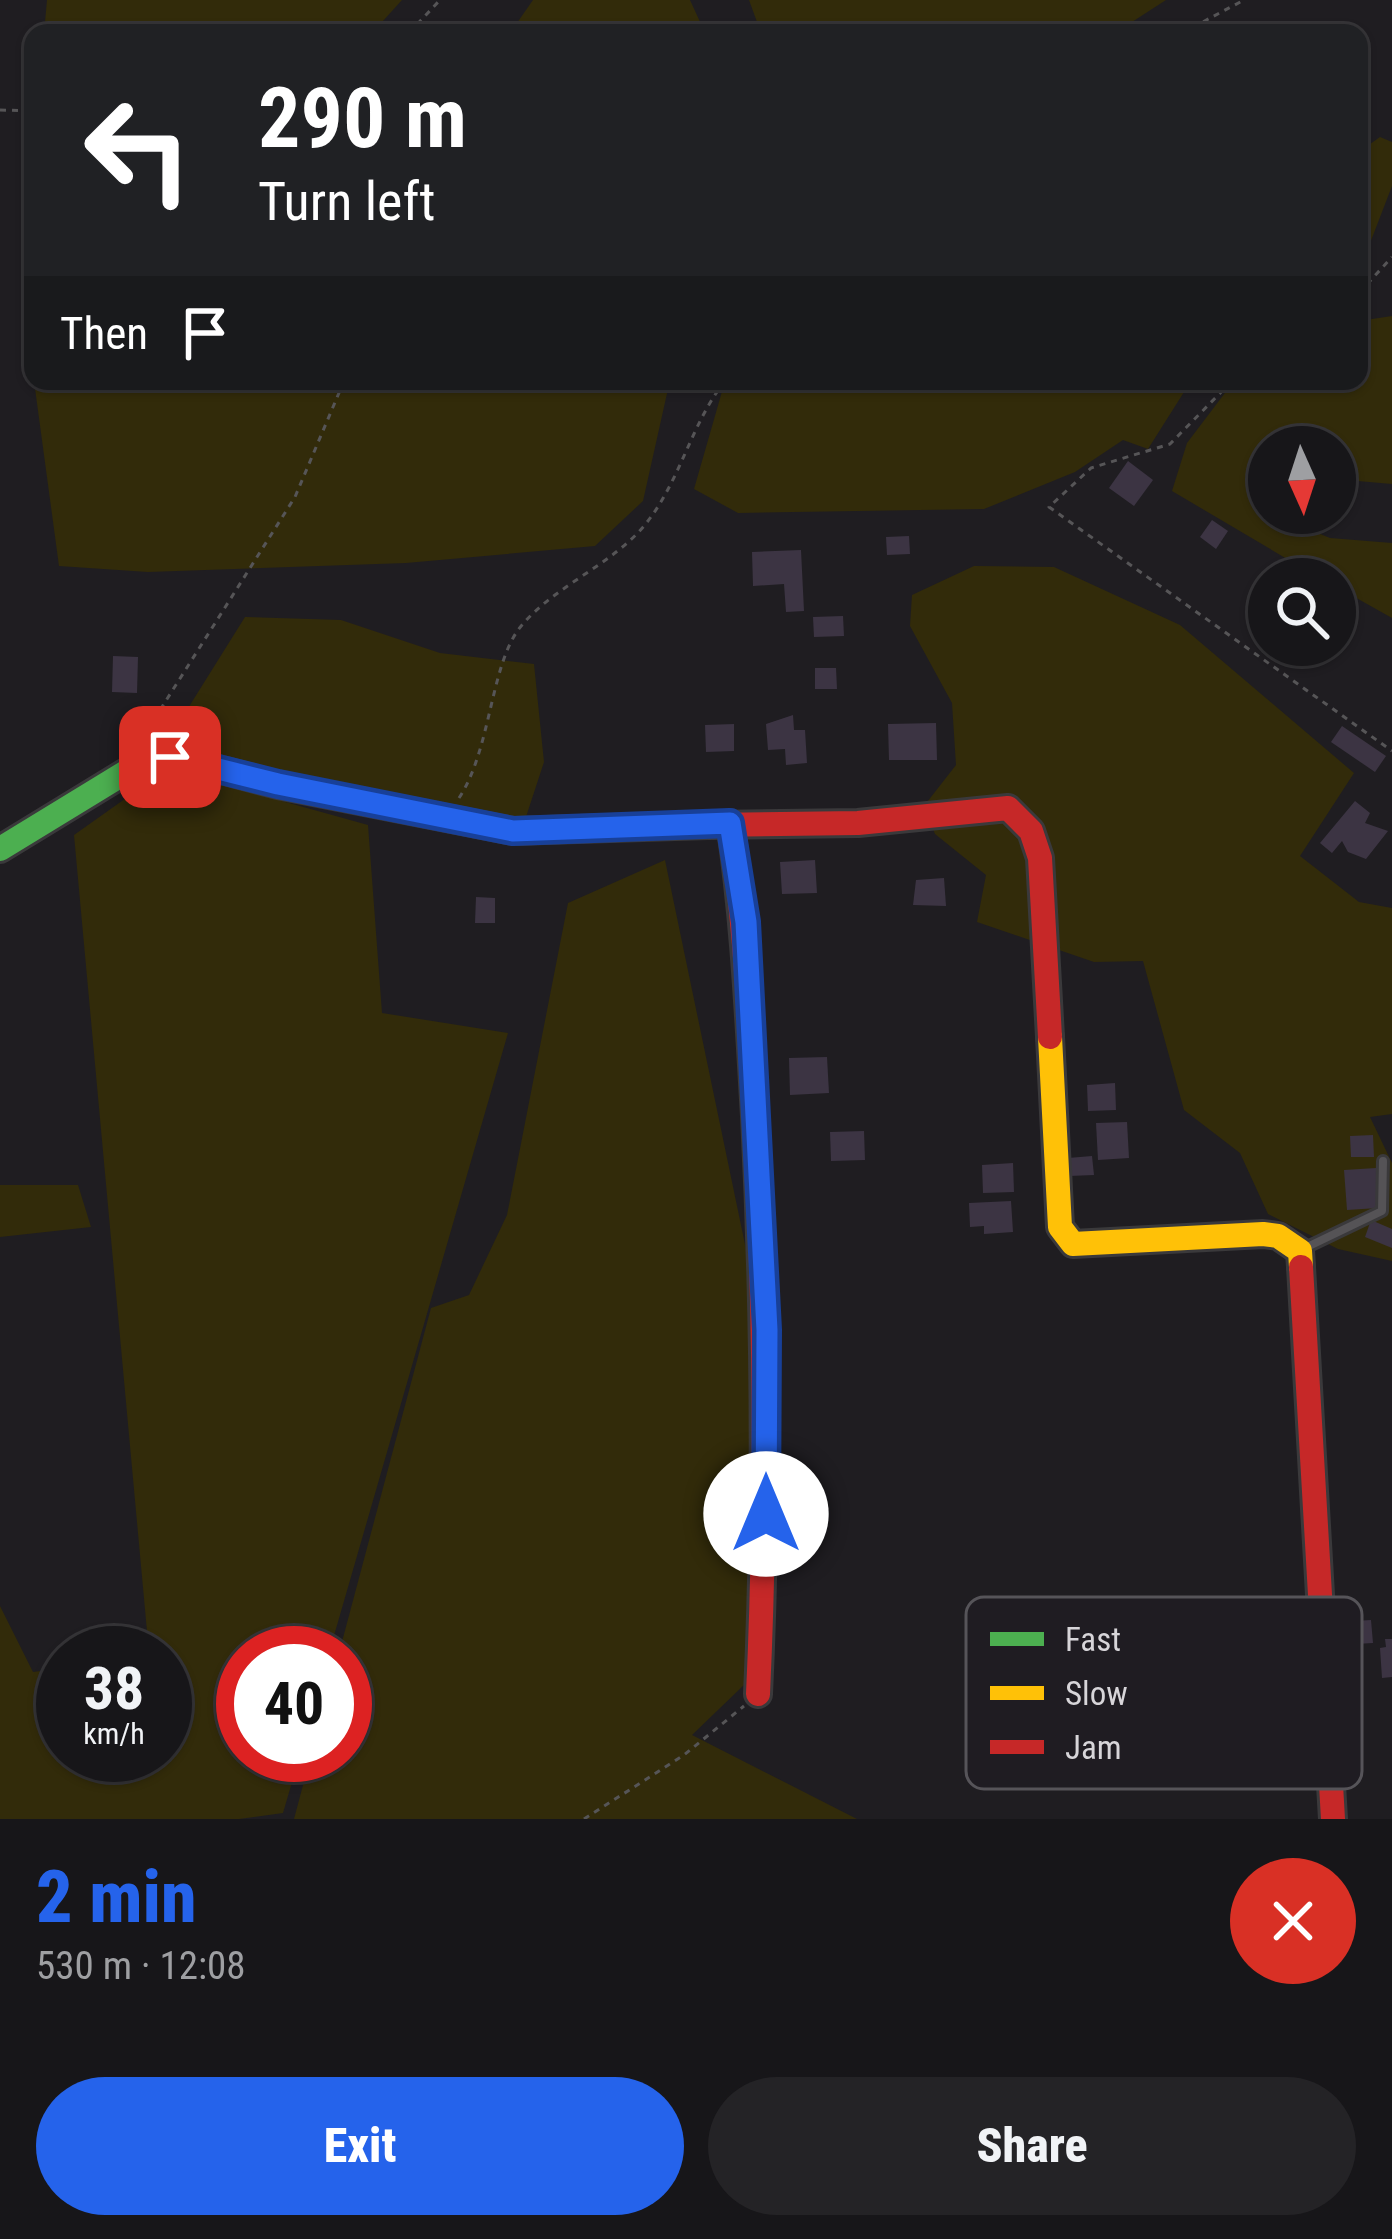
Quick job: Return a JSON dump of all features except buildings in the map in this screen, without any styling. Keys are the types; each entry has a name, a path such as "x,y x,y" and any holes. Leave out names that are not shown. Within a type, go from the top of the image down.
{"street":[{"path":"0,849 149,758 170,757 513,831 858,823 1008,808 1031,831 1040,858 1060,1227 1066,1240 1073,1244 1263,1234 1278,1236 1300,1250 1320,1597"},
{"path":"730,823 746,922 767,1330 766,1554 758,1694"},
{"path":"1331,1789 1333,1819"}],"lane":[{"path":"1300,1250 1382,1211 1383,1161"}],"path":[{"path":"417,24 440,0"},
{"path":"1199,24 1244,0"},
{"path":"1368,282 1392,256"},
{"path":"124,773 296,497 340,390"},
{"path":"445,819 473,776 504,661 520,626 643,528 682,471 706,405 718,390"},
{"path":"1223,390 1170,444 1091,469 1049,506 1392,752"},
{"path":"584,1819 684,1755 758,1694"}],"shaded area":[{"path":"47,0 402,0 380,24 45,24"},
{"path":"533,0 690,0 701,24 626,23 516,24"},
{"path":"749,0 1166,0 1129,24 758,24"},
{"path":"1380,137 1392,142 1392,186 1368,248 1368,146"},
{"path":"1392,316 1392,484 1356,481 1356,426 1248,426 1248,534 1320,534 1392,543 1392,618 1356,598 1356,558 1285,558 1172,491 1187,443 1227,390 1368,390 1368,320"},
{"path":"35,390 668,390 643,501 595,546 406,563 148,572 59,566"},
{"path":"722,390 1185,390 1148,449 1123,440 1075,472 984,509 738,513 694,489"},
{"path":"974,566 1054,567 1180,625 1354,773 1300,856 1359,902 1392,908 1392,1114 1370,1117 1392,1163 1392,1261 1338,1249 1268,1214 1240,1153 1184,1110 1143,961 1094,962 977,922 986,875 935,834 924,806 956,765 952,703 910,626 912,595"},
{"path":"245,617 341,620 440,653 534,664 544,762 524,823 165,745"},
{"path":"167,769 368,825 382,1013 508,1033 337,1626 216,1626 216,1782 292,1782 283,1813 239,1819 0,1819 0,1606 36,1672 36,1782 192,1782 192,1626 147,1626 74,835"},
{"path":"665,860 767,1350 745,1684 692,1735 857,1819 294,1819 304,1782 372,1782 372,1626 346,1626 431,1308 469,1295 507,1215 568,903"},
{"path":"0,1185 78,1185 91,1227 0,1237"}],"traffic: fast":[{"path":"0,849 149,758 169,756 278,785 513,831 708,825"}],"traffic: slow":[{"path":"1050,1037 1060,1227 1073,1244 1263,1234 1278,1236 1300,1251 1301,1267"}],"traffic: jam":[{"path":"708,825 858,823 1008,808 1031,831 1040,858 1050,1037"},
{"path":"730,823 746,969 761,1261 764,1477 758,1694"},
{"path":"1301,1267 1320,1597"},
{"path":"1331,1789 1333,1819"}],"route":[{"path":"170,757 278,784 513,831 730,823 746,922 767,1330 766,1514"}]}
